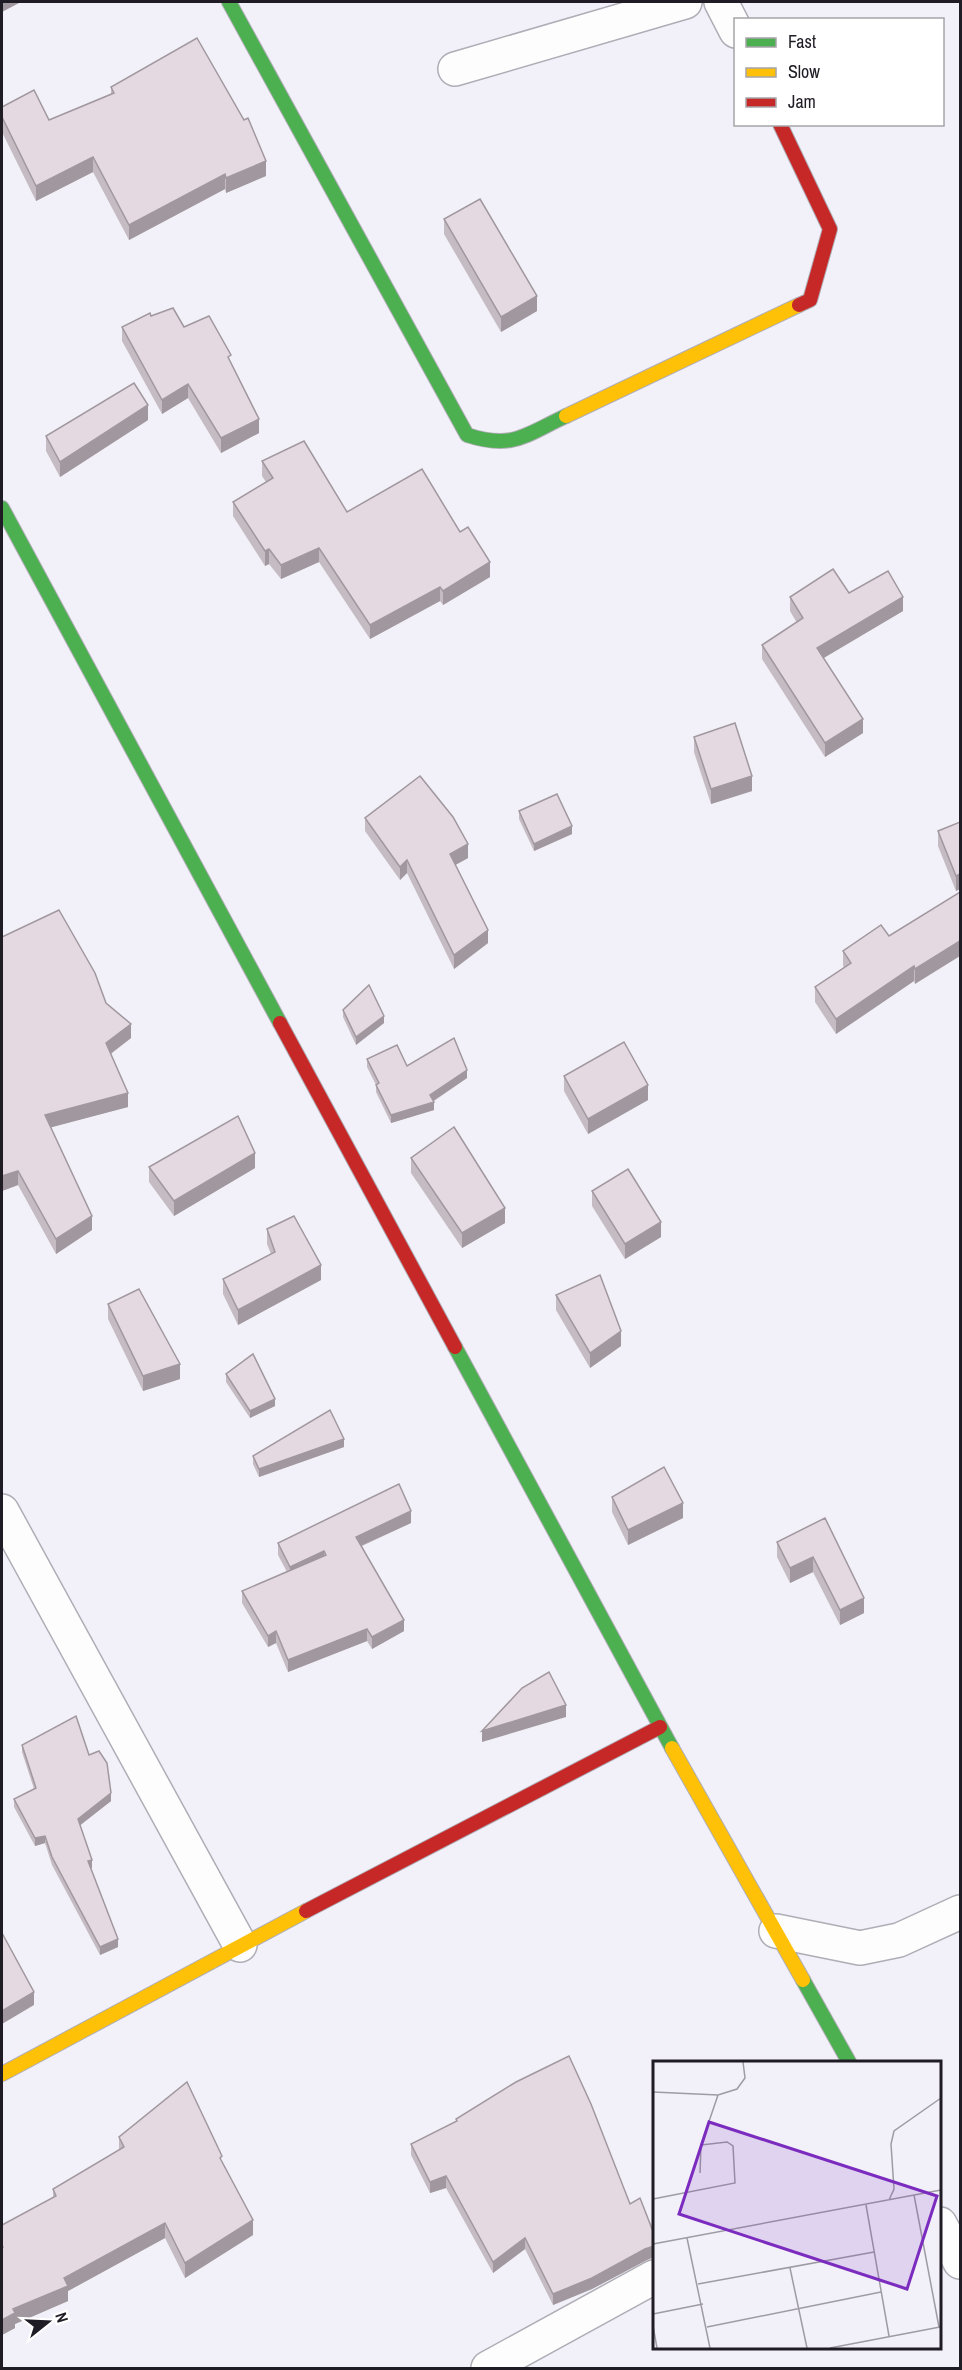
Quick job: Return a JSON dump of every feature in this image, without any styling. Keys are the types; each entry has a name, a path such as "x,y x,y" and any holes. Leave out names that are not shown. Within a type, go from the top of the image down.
{"street":[{"path":"229,2 466,435 489,442 511,442 810,300 830,229 781,126"},
{"path":"455,69 685,2"},
{"path":"722,2 734,29"},
{"path":"2,508 660,1727 848,2061"},
{"path":"2,1511 240,1945"},
{"path":"2,2074 240,1945 660,1727"},
{"path":"776,1931 860,1948 899,1940 960,1912"},
{"path":"941,2228 960,2262"},
{"path":"488,2368 653,2278"}],"building":[{"path":"197,38 244,120 248,118 266,161 226,178 225,174 129,225 93,157 36,186 2,117 2,107 34,90 49,120 114,93 111,87"},
{"path":"480,199 537,296 501,317 444,219"},
{"path":"173,308 184,327 209,316 231,355 228,357 259,419 221,438 188,384 162,400 122,327 150,313 151,316"},
{"path":"134,383 148,405 60,462 46,436"},
{"path":"304,441 347,512 422,469 460,532 468,527 490,562 443,591 440,587 370,625 319,548 281,565 269,549 265,551 233,502 273,478 262,461"},
{"path":"833,569 849,593 888,571 903,597 817,648 863,719 825,743 762,645 803,618 790,597"},
{"path":"735,723 752,776 711,789 694,737"},
{"path":"420,776 453,817 468,844 450,854 488,930 454,955 407,860 400,867 365,818"},
{"path":"557,794 572,826 534,844 519,811"},
{"path":"960,822 960,874 956,876 938,831"},
{"path":"960,892 960,941 915,969 914,966 836,1019 815,987 851,963 843,951 881,925 889,936"},
{"path":"59,910 95,973 106,1003 131,1024 106,1043 128,1093 45,1115 92,1216 56,1239 18,1171 2,1176 2,937"},
{"path":"369,985 384,1016 356,1037 343,1010"},
{"path":"454,1038 467,1070 430,1095 434,1102 391,1115 376,1085 379,1083 367,1059 397,1045 407,1066"},
{"path":"624,1042 648,1085 588,1119 564,1076"},
{"path":"238,1116 255,1153 174,1201 149,1167"},
{"path":"454,1127 505,1208 462,1233 411,1158"},
{"path":"628,1169 661,1222 625,1244 592,1191"},
{"path":"294,1216 321,1265 238,1310 223,1279 275,1252 267,1229"},
{"path":"600,1275 621,1331 590,1353 556,1295"},
{"path":"139,1289 180,1364 143,1376 108,1304"},
{"path":"253,1354 275,1399 250,1411 226,1374"},
{"path":"330,1410 344,1439 259,1469 253,1456"},
{"path":"664,1467 683,1503 628,1530 612,1497"},
{"path":"399,1484 411,1511 356,1537 404,1620 372,1637 367,1629 288,1660 276,1631 268,1636 242,1591 326,1555 324,1551 290,1567 278,1543"},
{"path":"825,1518 864,1598 840,1610 813,1557 790,1568 777,1542"},
{"path":"549,1672 566,1705 482,1731 522,1688"},
{"path":"76,1716 89,1755 99,1751 107,1763 111,1793 78,1819 92,1860 88,1861 118,1939 100,1947 52,1857 45,1836 35,1838 14,1799 36,1788 22,1745"},
{"path":"2,1933 34,1992 2,2011"},
{"path":"569,2056 591,2104 630,2204 640,2198 653,2231 653,2246 592,2278 553,2294 525,2238 493,2262 446,2176 430,2182 411,2144 457,2121 456,2119 516,2082"},
{"path":"187,2082 222,2156 220,2158 253,2220 185,2263 165,2223 64,2278 68,2286 13,2309 15,2313 2,2320 2,2225 56,2196 53,2189 124,2147 119,2137"}],"traffic: fast":[{"path":"229,2 467,435 508,441 529,434 566,416"},
{"path":"2,508 280,1023"},
{"path":"455,1347 672,1748"},
{"path":"803,1980 848,2061"}],"traffic: slow":[{"path":"566,416 799,305"},
{"path":"672,1748 803,1980"},
{"path":"2,2074 306,1911"}],"traffic: jam":[{"path":"781,126 830,229 810,300 799,305"},
{"path":"280,1023 455,1347"},
{"path":"306,1911 660,1727"}]}
